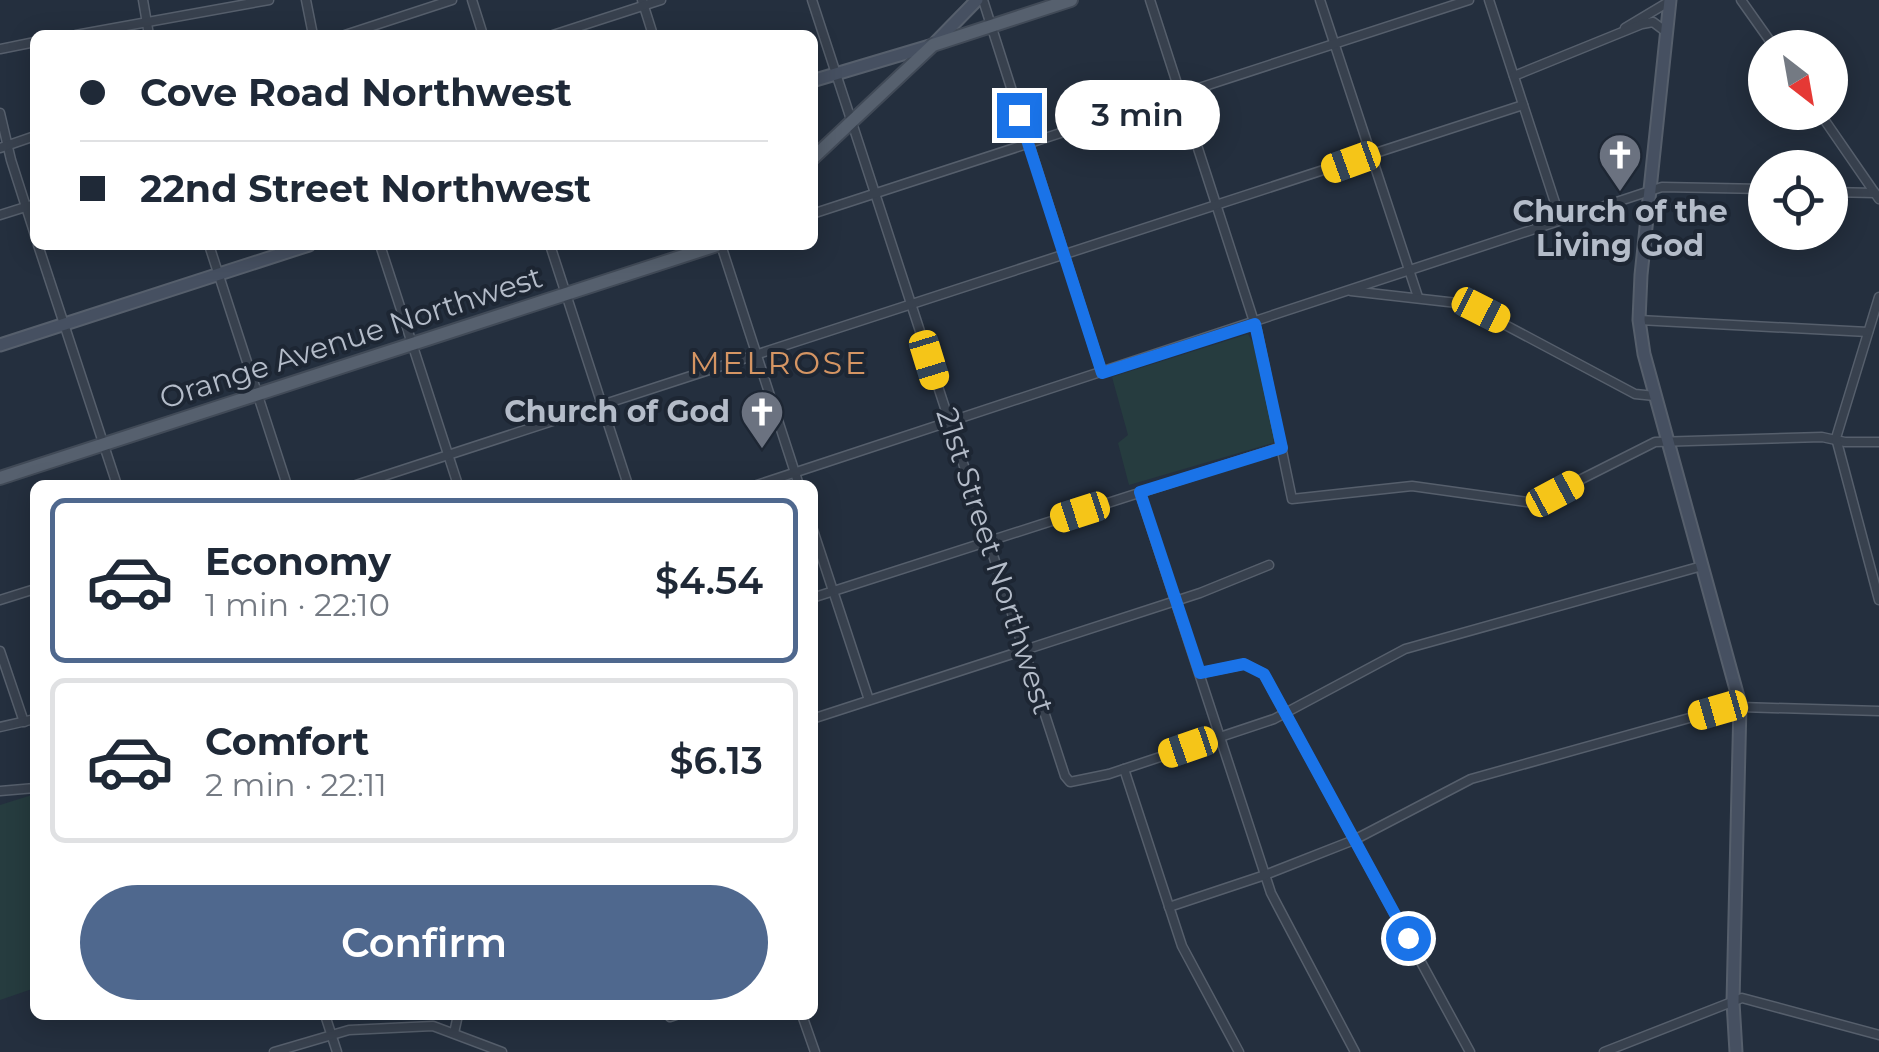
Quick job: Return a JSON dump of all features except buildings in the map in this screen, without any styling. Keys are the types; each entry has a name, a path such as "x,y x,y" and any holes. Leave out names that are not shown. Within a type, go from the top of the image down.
{"main road":[{"path":"818,154 980,0"},
{"path":"818,79 1071,0"},
{"path":"1670,0 1640,320 1656,396 1738,687 1733,1002 1736,1052"},
{"path":"0,345 293,250"},
{"name":"Orange Avenue Northwest","path":"0,478 703,250"}],"street":[{"path":"144,0 148,30"},
{"path":"103,30 268,0"},
{"path":"306,0 312,30"},
{"path":"360,30 452,0"},
{"path":"472,0 481,30"},
{"path":"567,30 661,0"},
{"name":"21st Street Northwest","path":"812,0 1066,778 1080,782 1124,768"},
{"path":"980,0 1102,373"},
{"path":"1150,0 1255,324 1292,499 1403,486 1534,503 1650,444 1668,440 1822,437 1879,442"},
{"path":"1320,0 1418,297"},
{"path":"818,212 1469,0"},
{"path":"1490,0 1560,218"},
{"path":"1514,76 1621,30 1670,0"},
{"path":"1741,0 1762,30"},
{"path":"643,3 651,30"},
{"path":"1621,30 1653,22 1667,34"},
{"path":"0,49 30,43"},
{"path":"371,480 1523,105"},
{"path":"0,113 4,147 30,205 0,215"},
{"path":"1832,130 1877,196"},
{"path":"4,147 30,138"},
{"path":"773,480 1651,190 1748,189"},
{"path":"1848,194 1877,196"},
{"path":"40,250 116,480"},
{"path":"212,250 285,480"},
{"path":"382,250 456,480"},
{"path":"552,250 626,480"},
{"path":"721,250 797,480"},
{"path":"1347,291 1455,301 1481,310 1634,394 1656,396"},
{"path":"1879,298 1836,440 1879,600"},
{"path":"1640,320 1868,332"},
{"path":"818,596 1282,448"},
{"path":"1140,492 1276,907 1355,1052"},
{"path":"818,544 869,700"},
{"path":"818,717 1224,585 1269,564"},
{"path":"1240,1052 1182,946 1124,768 1286,715 1406,650 1704,566"},
{"path":"0,600 30,590"},
{"path":"0,651 24,722"},
{"path":"1200,673 1230,665 1253,666 1264,674 1470,1052"},
{"path":"1169,907 1265,876 1354,840 1471,778 1718,710 1879,711"},
{"path":"0,727 30,720"},
{"path":"0,791 30,788"},
{"path":"1604,1052 1745,998 1879,1035"},
{"path":"327,1020 337,1052"},
{"path":"454,1033 457,1020"},
{"path":"804,1020 815,1052"},
{"path":"274,1052 331,1033 433,1026 502,1052"}],"green space":[{"path":"1248,334 1275,435 1273,443 1129,485 1118,443 1128,435 1112,377"},
{"path":"30,796 30,990 0,1000 0,805"}],"place":[{"name":"Church of the Living God","path":"1620,193"},
{"name":"Church of God","path":"762,450"}],"district":[{"name":"MELROSE","path":"779,363"}],"route":[{"path":"1019,115 1102,373 1255,324 1282,448 1140,492 1200,673 1244,664 1264,674 1408,938"}]}
